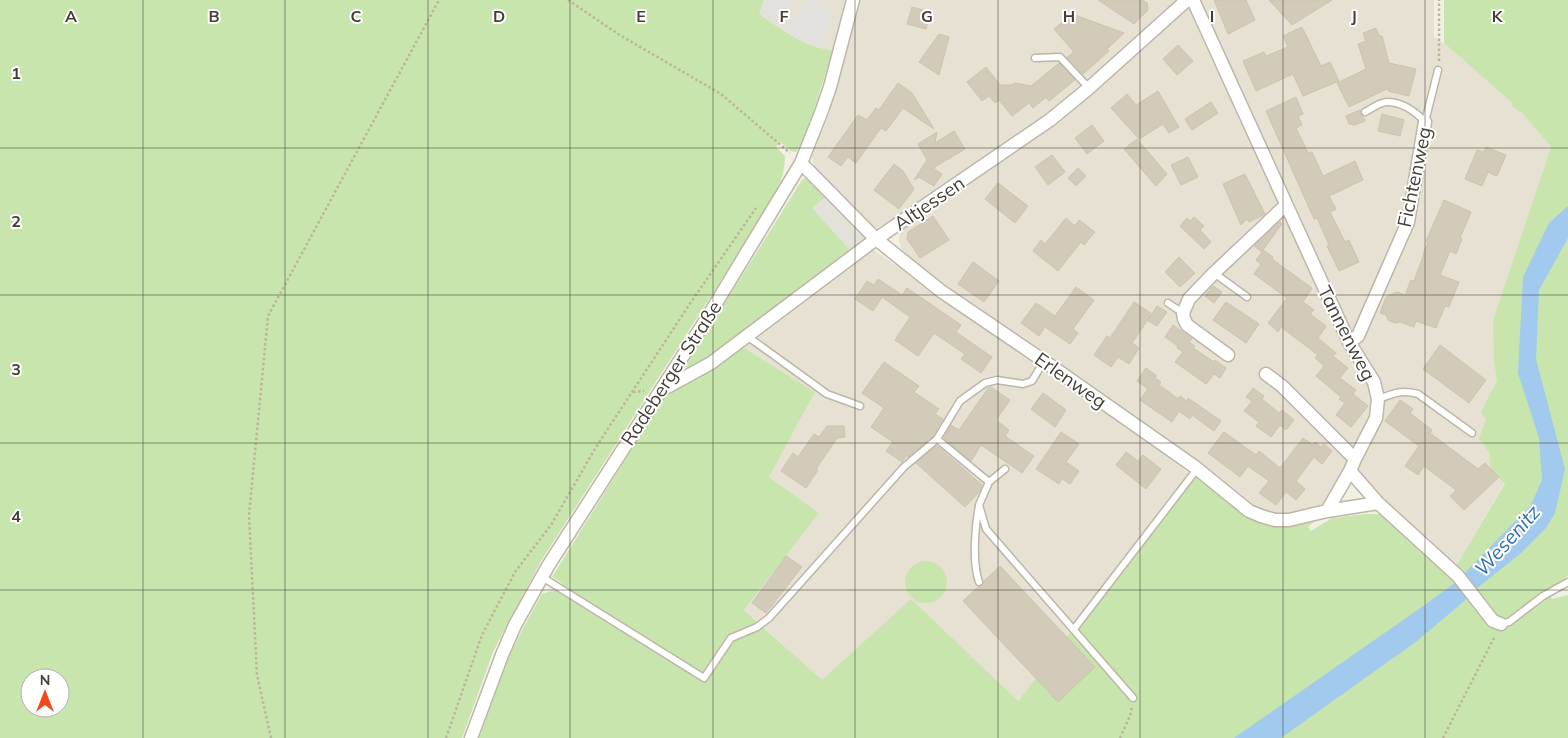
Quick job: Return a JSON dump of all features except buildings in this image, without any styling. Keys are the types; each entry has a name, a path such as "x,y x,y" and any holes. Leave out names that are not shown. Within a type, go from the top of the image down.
{"street":[{"name":"Radeberger Straße","path":"471,738 502,654 515,625 542,576 704,323 801,163 830,87 853,0"},
{"name":"Tannenweg","path":"1193,0 1349,342 1374,382 1378,400 1376,418 1352,465"},
{"name":"Altjessen","path":"660,391 711,363 876,239 1050,120 1088,88 1180,2"},
{"name":"Fichtenweg","path":"1349,342 1358,336 1408,222 1425,122"},
{"name":"Erlenweg","path":"801,163 876,239 940,291 1044,361 1196,469 1249,511 1275,520 1289,520 1378,503"},
{"path":"1228,355 1187,325 1183,313 1190,299 1214,273 1286,204"},
{"path":"1266,374 1282,386 1352,465 1378,503 1458,576 1494,621 1501,624"},
{"path":"1327,512 1352,465"}],"lane":[{"path":"1035,58 1060,57 1088,88"},
{"name":"Fichtenweg","path":"1425,122 1438,70"},
{"path":"1365,112 1386,102 1404,106 1417,113 1425,122"},
{"path":"1214,273 1247,297"},
{"path":"1168,303 1183,313"},
{"path":"747,336 827,394 860,406"},
{"path":"542,576 704,678 731,638 757,628 769,618 904,467 937,439 960,401 985,383 997,380 1023,384 1032,381 1044,361"},
{"path":"1378,400 1396,392 1407,391 1418,394 1472,433"},
{"path":"937,439 989,482"},
{"path":"979,582 976,573 975,523 979,504 989,482 1005,469"},
{"path":"1074,629 1196,469"},
{"path":"979,504 986,529 1133,698"},
{"path":"1501,624 1509,622 1544,596 1568,582"}],"path":[{"path":"271,738 257,675 249,515 268,316 439,0"},
{"path":"568,0 618,34 721,94 801,163"},
{"path":"1438,70 1439,0"},
{"path":"446,738 482,635 515,572 551,525 596,447 689,305 759,204"},
{"path":"1444,738 1501,624"},
{"path":"1120,738 1130,716 1133,698"}],"shaded area":[{"path":"764,0 845,0 833,50 823,49"},
{"path":"764,0 793,0 787,12 794,19 807,0 817,0 832,11 823,49 792,36 759,14"},
{"path":"861,0 1434,0 1434,37 1444,43 1521,111 1551,147 1493,320 1511,471 1456,567 1385,503 1357,471 1323,506 1292,514 1280,514 1264,512 1254,508 1189,463 1183,469 1189,474 1017,702 911,600 822,681 744,610 819,513 769,477 815,392 743,347 873,250 899,267 905,254 899,241 901,214 877,228 870,226 815,169 812,156 828,117"},
{"path":"828,195 867,235 866,239 850,250 812,208"}],"green space":[{"path":"0,0 764,0 760,14 803,42 833,50 805,138 796,152 791,151 780,142 776,147 785,156 785,164 782,178 773,197 541,561 493,652 462,738 0,738"},
{"path":"1444,0 1568,0 1568,576 1548,589 1552,599 1568,595 1568,738 479,738 507,661 522,630 542,594 559,591 562,583 552,577 665,396 743,347 815,392 769,477 819,513 744,610 822,680 911,599 1018,701 1195,467 1261,516 1327,511 1308,527 1311,531 1332,518 1380,514 1451,575 1505,483 1491,471 1489,452 1479,438 1486,420 1481,412 1497,381 1494,359 1493,320 1551,147 1523,114 1512,106 1512,103 1444,43"},
{"path":"808,177 828,195 812,208 850,250 732,340 691,368 685,367 802,180"},
{"path":"930,561 938,564 944,570 947,582 944,594 938,600 922,603 914,600 908,594 905,578 908,570 914,564"}],"water":[{"name":"Wesenitz","path":"1568,206 1568,238 1539,290 1536,359 1565,469 1555,513 1546,528 1521,553 1476,589 1464,574 1531,505 1542,480 1539,438 1518,373 1523,277 1549,223"},
{"path":"1456,582 1469,597 1417,641 1281,738 1234,738 1426,604"}]}
